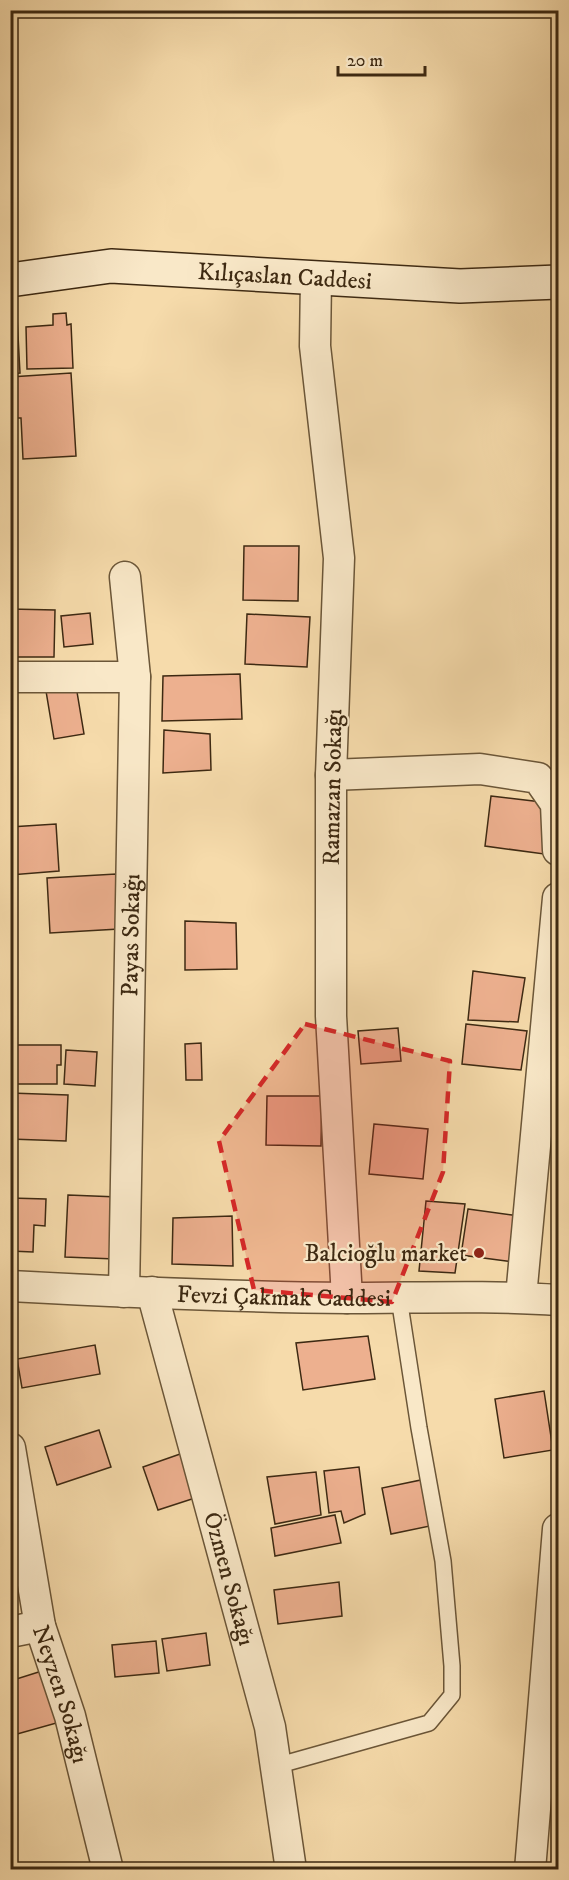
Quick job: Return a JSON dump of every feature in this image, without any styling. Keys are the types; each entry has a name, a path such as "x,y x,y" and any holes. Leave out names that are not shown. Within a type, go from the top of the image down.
{"street":[{"name":"Kılıçaslan Caddesi","path":"10,280 111,266 460,286 558,282"},
{"name":"Ramazan Sokağı","path":"316,278 315,346 339,558 331,775 331,1016 347,1298"},
{"name":"Payas Sokağı","path":"126,577 135,677 138,1292"},
{"path":"10,677 135,677"},
{"path":"331,775 480,769 538,778 556,804 558,850"},
{"path":"520,1297 556,947 558,898"},
{"name":"Fevzi Çakmak Caddesi","path":"10,1286 347,1298 520,1297 558,1300"},
{"name":"Özmen Sokağı","path":"138,1292 270,1727 291,1869"},
{"name":"Neyzen Sokağı","path":"10,1448 40,1626 70,1716 108,1869"},
{"path":"530,1869 558,1529"},
{"path":"10,1632 40,1626"}],"lane":[{"path":"276,1766 429,1723 452,1695 452,1666 443,1561 399,1298"}],"highlighted area":[{"path":"305,1024 450,1061 443,1172 392,1302 254,1290 219,1141"}],"building":[{"path":"66,313 67,325 71,324 73,368 27,369 26,327 53,325 53,314"},
{"path":"10,317 17,317 20,373 10,374"},
{"path":"71,373 76,456 23,459 21,418 13,418 10,377"},
{"path":"244,546 299,546 298,601 243,600"},
{"path":"10,609 55,610 54,657 10,657"},
{"path":"90,613 93,644 64,647 61,616"},
{"path":"247,614 310,617 307,667 245,664"},
{"path":"240,674 242,719 162,721 163,676"},
{"path":"76,686 84,734 54,739 46,691"},
{"path":"164,730 210,734 211,770 163,773"},
{"path":"491,796 550,803 544,854 485,846"},
{"path":"56,824 59,871 10,875 10,827"},
{"path":"116,874 119,929 50,933 47,878"},
{"path":"185,921 236,923 237,969 185,970"},
{"path":"473,971 525,978 518,1022 468,1020"},
{"path":"466,1024 527,1031 521,1070 462,1064"},
{"path":"398,1028 401,1061 361,1064 358,1031"},
{"path":"201,1043 202,1080 186,1080 185,1044"},
{"path":"10,1045 61,1045 61,1065 57,1065 57,1084 10,1084"},
{"path":"66,1050 97,1052 95,1086 64,1084"},
{"path":"10,1093 68,1095 66,1141 10,1139"},
{"path":"267,1096 322,1096 321,1146 266,1145"},
{"path":"374,1124 428,1129 423,1179 369,1174"},
{"path":"68,1195 118,1197 115,1259 65,1257"},
{"path":"10,1198 46,1199 45,1226 34,1225 33,1252 10,1251"},
{"path":"426,1201 465,1204 455,1273 419,1271"},
{"path":"468,1209 520,1216 514,1262 461,1255"},
{"path":"232,1216 233,1266 172,1264 173,1218"},
{"path":"368,1336 375,1379 303,1390 296,1343"},
{"path":"95,1345 100,1374 22,1388 17,1359"},
{"path":"544,1391 553,1450 504,1458 495,1399"},
{"path":"99,1430 111,1467 57,1485 45,1447"},
{"path":"183,1453 198,1497 158,1510 143,1467"},
{"path":"359,1467 365,1514 344,1523 341,1511 329,1513 324,1471"},
{"path":"316,1472 321,1515 275,1524 267,1477"},
{"path":"421,1480 430,1526 391,1534 382,1488"},
{"path":"335,1515 341,1543 275,1556 271,1528"},
{"path":"339,1582 342,1616 278,1624 274,1590"},
{"path":"206,1633 210,1665 167,1671 162,1639"},
{"path":"156,1641 159,1673 115,1677 112,1645"},
{"path":"45,1670 60,1722 10,1736 10,1681"}],"place":[{"name":"Balcioğlu market","path":"479,1253"}]}
